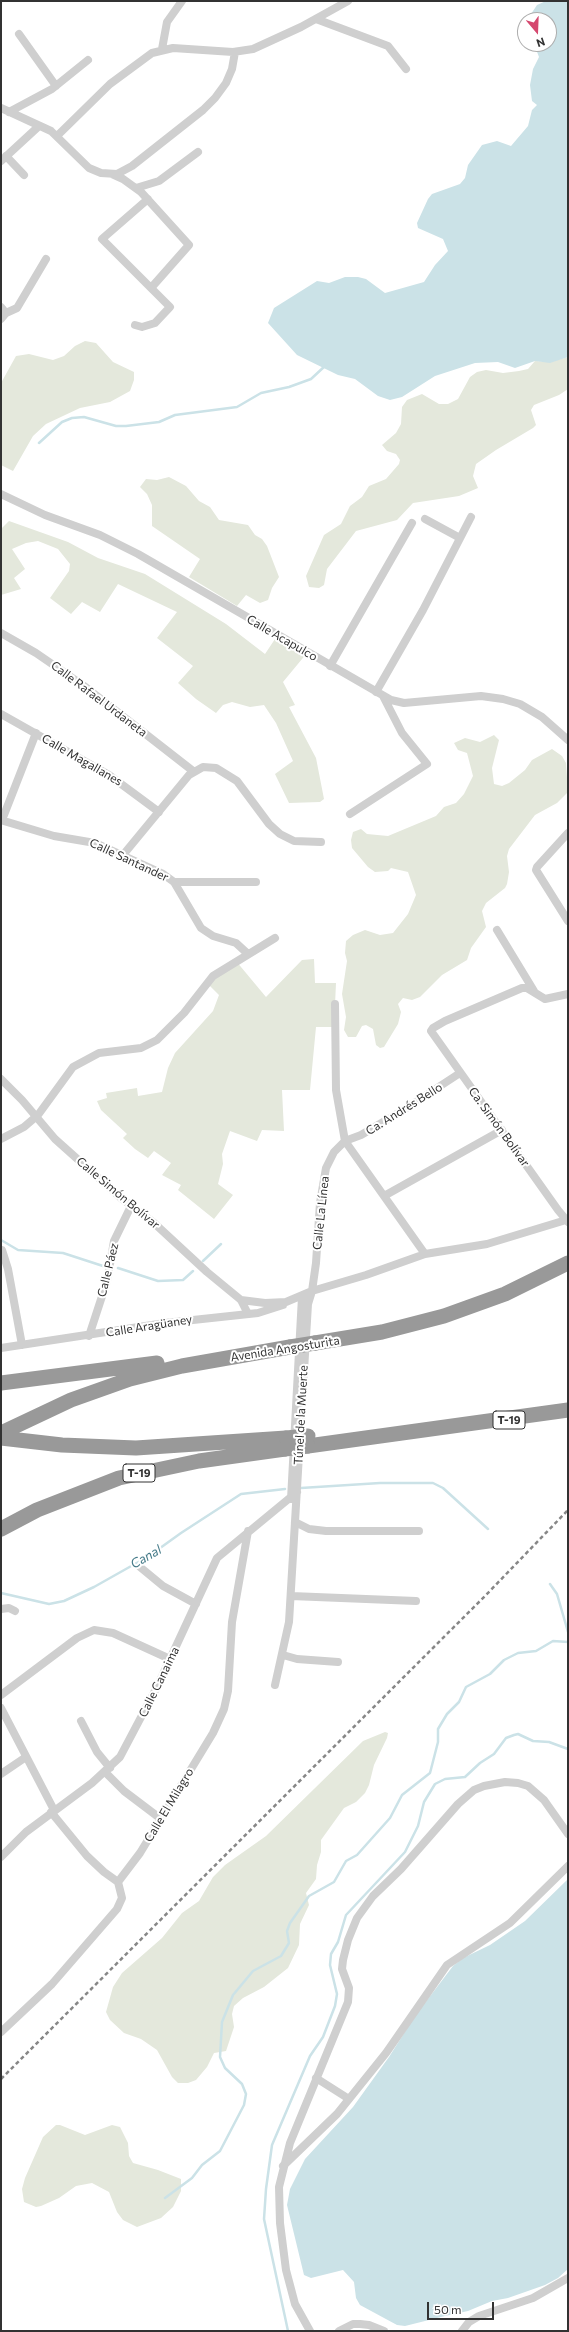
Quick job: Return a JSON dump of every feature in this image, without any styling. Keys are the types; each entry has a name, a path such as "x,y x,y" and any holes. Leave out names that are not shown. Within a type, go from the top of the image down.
{"highway":[{"name":"Avenida Angosturita","path":"5,1435 71,1400 130,1379 182,1366 405,1327 483,1303 568,1263"},
{"path":"1,1383 284,1348"},
{"name":"T-19","path":"1,1529 44,1507 119,1478 192,1462 286,1443 449,1428 568,1410"},
{"path":"5,1435 62,1445 136,1448 286,1443"}],"street":[{"path":"162,49 167,22 182,1"},
{"path":"57,136 110,84 143,59 162,49 173,48 235,52 262,46 348,1"},
{"path":"316,19 388,46 406,69"},
{"path":"20,34 56,86"},
{"path":"112,174 127,170 207,106 226,83 232,70 235,52"},
{"path":"9,112 56,86 88,60"},
{"path":"1,108 38,126 51,130 89,168 112,174 136,188 189,245 151,288"},
{"path":"24,175 3,159 38,126"},
{"path":"136,188 159,181 198,152"},
{"path":"134,325 142,326 155,323 170,309 102,239 148,200"},
{"path":"3,313 17,308 46,259"},
{"name":"Calle Acapulco","path":"1,494 45,515 100,536 138,554 330,666 396,702 404,703 468,696 504,698 520,704 542,717 568,740"},
{"path":"350,814 427,764 402,733 380,694 471,517"},
{"path":"425,519 460,538"},
{"path":"330,666 412,523"},
{"name":"Calle Rafael Urdaneta","path":"1,633 36,653 84,686 193,771"},
{"name":"Calle Magallanes","path":"1,714 109,775 159,812"},
{"path":"2,820 36,733"},
{"path":"123,855 193,771 208,766 224,772 237,781 261,814 280,834 294,841 321,842"},
{"name":"Calle Santander","path":"2,820 54,836 95,843 163,874 174,882 200,928 213,936 236,943 248,954"},
{"path":"568,833 536,867 536,870 568,921"},
{"path":"174,882 256,882"},
{"path":"497,930 535,992 545,999 568,994"},
{"path":"1,1139 24,1127 36,1117 73,1067 99,1053 141,1048 157,1040 184,1013 213,976 275,938"},
{"name":"Ca. Simón Bolívar","path":"535,992 522,988 446,1021 433,1028 432,1031 460,1073 567,1221"},
{"path":"335,1004 336,1090 345,1141 425,1254"},
{"name":"Ca. Andrés Bello","path":"345,1141 361,1135 395,1115 460,1073"},
{"name":"Calle Simón Bolívar","path":"1,1080 66,1149 131,1206 154,1222 207,1272 241,1300"},
{"path":"384,1196 502,1130"},
{"name":"Calle La Línea","path":"312,1291 324,1174 331,1157 345,1141"},
{"name":"Calle Páez","path":"89,1336 107,1281 114,1241 131,1206"},
{"name":"Calle Aragüaney","path":"1,1348 89,1336 172,1322 264,1312 312,1291 366,1275 425,1254 487,1244 567,1221"},
{"path":"2,1250 8,1269 22,1345"},
{"name":"Túnel de la Muerte","path":"294,1495 308,1304 312,1291"},
{"path":"241,1300 265,1303 298,1298"},
{"name":"Túnel de la Muerte","path":"294,1495 298,1298"},
{"path":"241,1300 248,1314"},
{"path":"275,1685 283,1655 291,1596 295,1522 294,1495"},
{"name":"Calle Canaima","path":"1,1857 26,1832 108,1770 126,1748 170,1659 216,1558 294,1495"},
{"path":"295,1522 310,1529 326,1531 419,1531"},
{"name":"Calle El Milagro","path":"118,1882 140,1854 213,1733 224,1709 228,1691 232,1622 248,1531"},
{"path":"140,1567 163,1586 196,1604"},
{"path":"291,1596 416,1601"},
{"path":"1,1609 9,1608 15,1611"},
{"path":"1,1694 77,1638 94,1630 113,1633 170,1659"},
{"path":"283,1655 297,1658 338,1662"},
{"path":"1,1708 52,1811 88,1856 104,1872 118,1882 121,1902 105,1925 52,1984 1,2032"},
{"path":"81,1720 97,1752 108,1770 124,1791 161,1819"},
{"path":"1,1774 26,1757"},
{"path":"310,2331 295,2304 282,2250 279,2206 282,2167 316,2078 348,2002 349,1988 342,1969 348,1940 357,1918 373,1896 401,1869 458,1804 474,1790 484,1786 505,1782 518,1783 528,1786 544,1800 568,1834"},
{"path":"282,2167 326,2126 349,2099 386,2053 447,1965 510,1923 568,1866"},
{"path":"316,2078 349,2099"},
{"path":"462,2331 469,2322 479,2316 533,2298 567,2280"},
{"path":"339,2331 353,2324 369,2325 384,2331"}],"shaded area":[{"path":"85,341 96,343 113,362 134,372 134,380 130,391 110,402 80,408 46,424 33,436 13,471 1,465 1,383 16,356 29,354 53,360 64,356 75,346"},
{"path":"568,357 568,389 559,395 534,405 531,410 536,425 476,464 473,476 478,488 459,496 413,503 397,520 356,531 327,569 324,585 319,588 309,587 306,576 324,535 341,524 350,506 362,497 369,486 386,479 399,464 400,460 396,454 387,451 382,445 396,433 401,424 402,407 407,400 422,394 439,404 448,404 458,399 470,377 477,372 486,370 503,373 519,371 528,369 535,361 550,362"},
{"path":"169,477 186,486 199,501 210,507 219,520 248,525 255,535 262,539 267,546 279,577 272,588 268,600 260,603 246,595 237,606 189,577 200,559 152,526 152,505 147,494 140,487 146,479 157,480"},
{"path":"9,521 68,542 98,558 145,574 226,624 265,654 277,636 307,653 283,682 295,705 289,707 316,758 324,799 320,802 289,803 275,774 293,761 276,723 264,705 250,707 232,702 223,705 216,713 196,699 178,683 193,666 157,638 177,612 118,584 100,612 82,602 71,614 50,598 69,571 70,564 58,549 38,541 26,543 12,549 25,569 14,578 21,589 1,595 1,529"},
{"path":"494,735 499,740 492,768 494,784 502,786 509,783 525,770 532,760 552,749 562,756 566,763 568,792 557,803 535,815 509,849 507,856 509,872 507,884 505,888 486,903 482,911 486,927 471,948 467,960 442,975 420,997 412,1000 403,998 398,1004 401,1012 398,1024 384,1047 380,1048 376,1045 373,1029 366,1025 362,1026 356,1037 348,1037 344,1030 346,1017 342,994 347,961 345,953 346,941 353,935 365,930 380,935 393,933 408,914 416,895 408,872 391,868 388,871 375,872 368,867 352,848 351,840 353,832 361,829 367,834 388,836 436,816 444,807 456,803 464,794 473,776 467,753 458,750 454,743 465,738 480,742"},
{"path":"314,959 315,983 336,983 334,1027 316,1027 310,1090 282,1090 284,1131 262,1130 257,1141 230,1131 222,1154 223,1164 218,1184 233,1195 214,1219 178,1190 181,1185 162,1175 171,1163 154,1151 148,1158 135,1149 123,1138 127,1134 101,1110 97,1101 107,1098 106,1093 137,1088 138,1096 162,1092 168,1068 175,1053 213,1011 219,995 207,983 236,961 266,997 302,960"},
{"path":"385,1732 388,1733 387,1738 374,1765 369,1785 365,1793 356,1802 344,1808 321,1840 321,1852 317,1865 316,1879 306,1893 309,1905 300,1924 299,1945 288,1968 264,1987 243,1998 234,2006 232,2014 234,2027 226,2051 214,2053 207,2067 196,2080 188,2083 178,2083 172,2077 157,2050 141,2039 124,2033 110,2020 106,2012 113,1987 122,1973 162,1938 182,1913 199,1901 213,1877 225,1865 266,1836 363,1741"},
{"path":"56,2125 60,2125 85,2135 112,2125 120,2127 128,2143 129,2156 133,2163 158,2170 181,2179 181,2191 173,2207 161,2218 137,2227 123,2220 117,2212 109,2192 92,2183 76,2186 59,2198 41,2206 36,2207 24,2202 22,2189 25,2178 43,2137"}],"water":[{"path":"546,1 568,1 568,357 550,363 535,361 515,368 498,362 475,363 435,376 402,397 390,400 378,396 355,379 338,375 297,355 268,323 274,308 317,281 329,283 345,277 358,277 366,279 385,293 424,282 435,265 448,251 443,239 418,228 417,223 428,199 432,194 460,184 465,178 468,165 482,145 497,141 511,146 528,126 532,110 537,105 532,101 530,85 533,69 539,57 537,52 557,52 557,12 532,12 537,5"},
{"path":"568,1879 568,2269 558,2278 545,2285 508,2298 492,2301 468,2311 405,2326 397,2325 360,2305 356,2298 354,2282 343,2270 311,2278 304,2275 287,2205 290,2189 305,2159 353,2107 389,2057 415,2016 453,1966 463,1958 490,1945 525,1921"}],"waterway":[{"path":"39,443 62,422 72,418 84,417 116,426 126,426 159,422 175,415 237,407 261,393 289,387 311,379 325,366"},
{"path":"1,1240 18,1250 63,1253 103,1266"},
{"path":"203,1261 221,1244"},
{"path":"118,1268 158,1281 183,1280 193,1271"},
{"path":"301,1488 380,1483 433,1483 443,1488 488,1529"},
{"name":"Canal","path":"1,1593 49,1604 64,1601 94,1587 149,1556 241,1494 285,1489"},
{"path":"550,1584 557,1594 568,1632"},
{"path":"165,2198 192,2178 202,2165 220,2151 244,2105 246,2094 242,2084 225,2068 220,2057 222,2022 233,1995 253,1971 281,1956 289,1943 287,1931 290,1923 309,1896 334,1882 346,1861 357,1855 390,1818 402,1795 430,1773 438,1742 438,1729 447,1714 459,1702 466,1687 490,1674 504,1660 518,1653 536,1651 553,1641 568,1642"},
{"path":"288,2331 264,2219 266,2189 272,2145 310,2056 323,2037 335,2006 337,1994 330,1965 331,1954 338,1942 346,1915 405,1852 418,1826 424,1802 435,1784 445,1779 465,1777 480,1763 494,1754 506,1738 514,1735 518,1734 533,1741 549,1742 568,1749"}],"railway":[{"path":"1,2079 485,1596 568,1510"}]}
